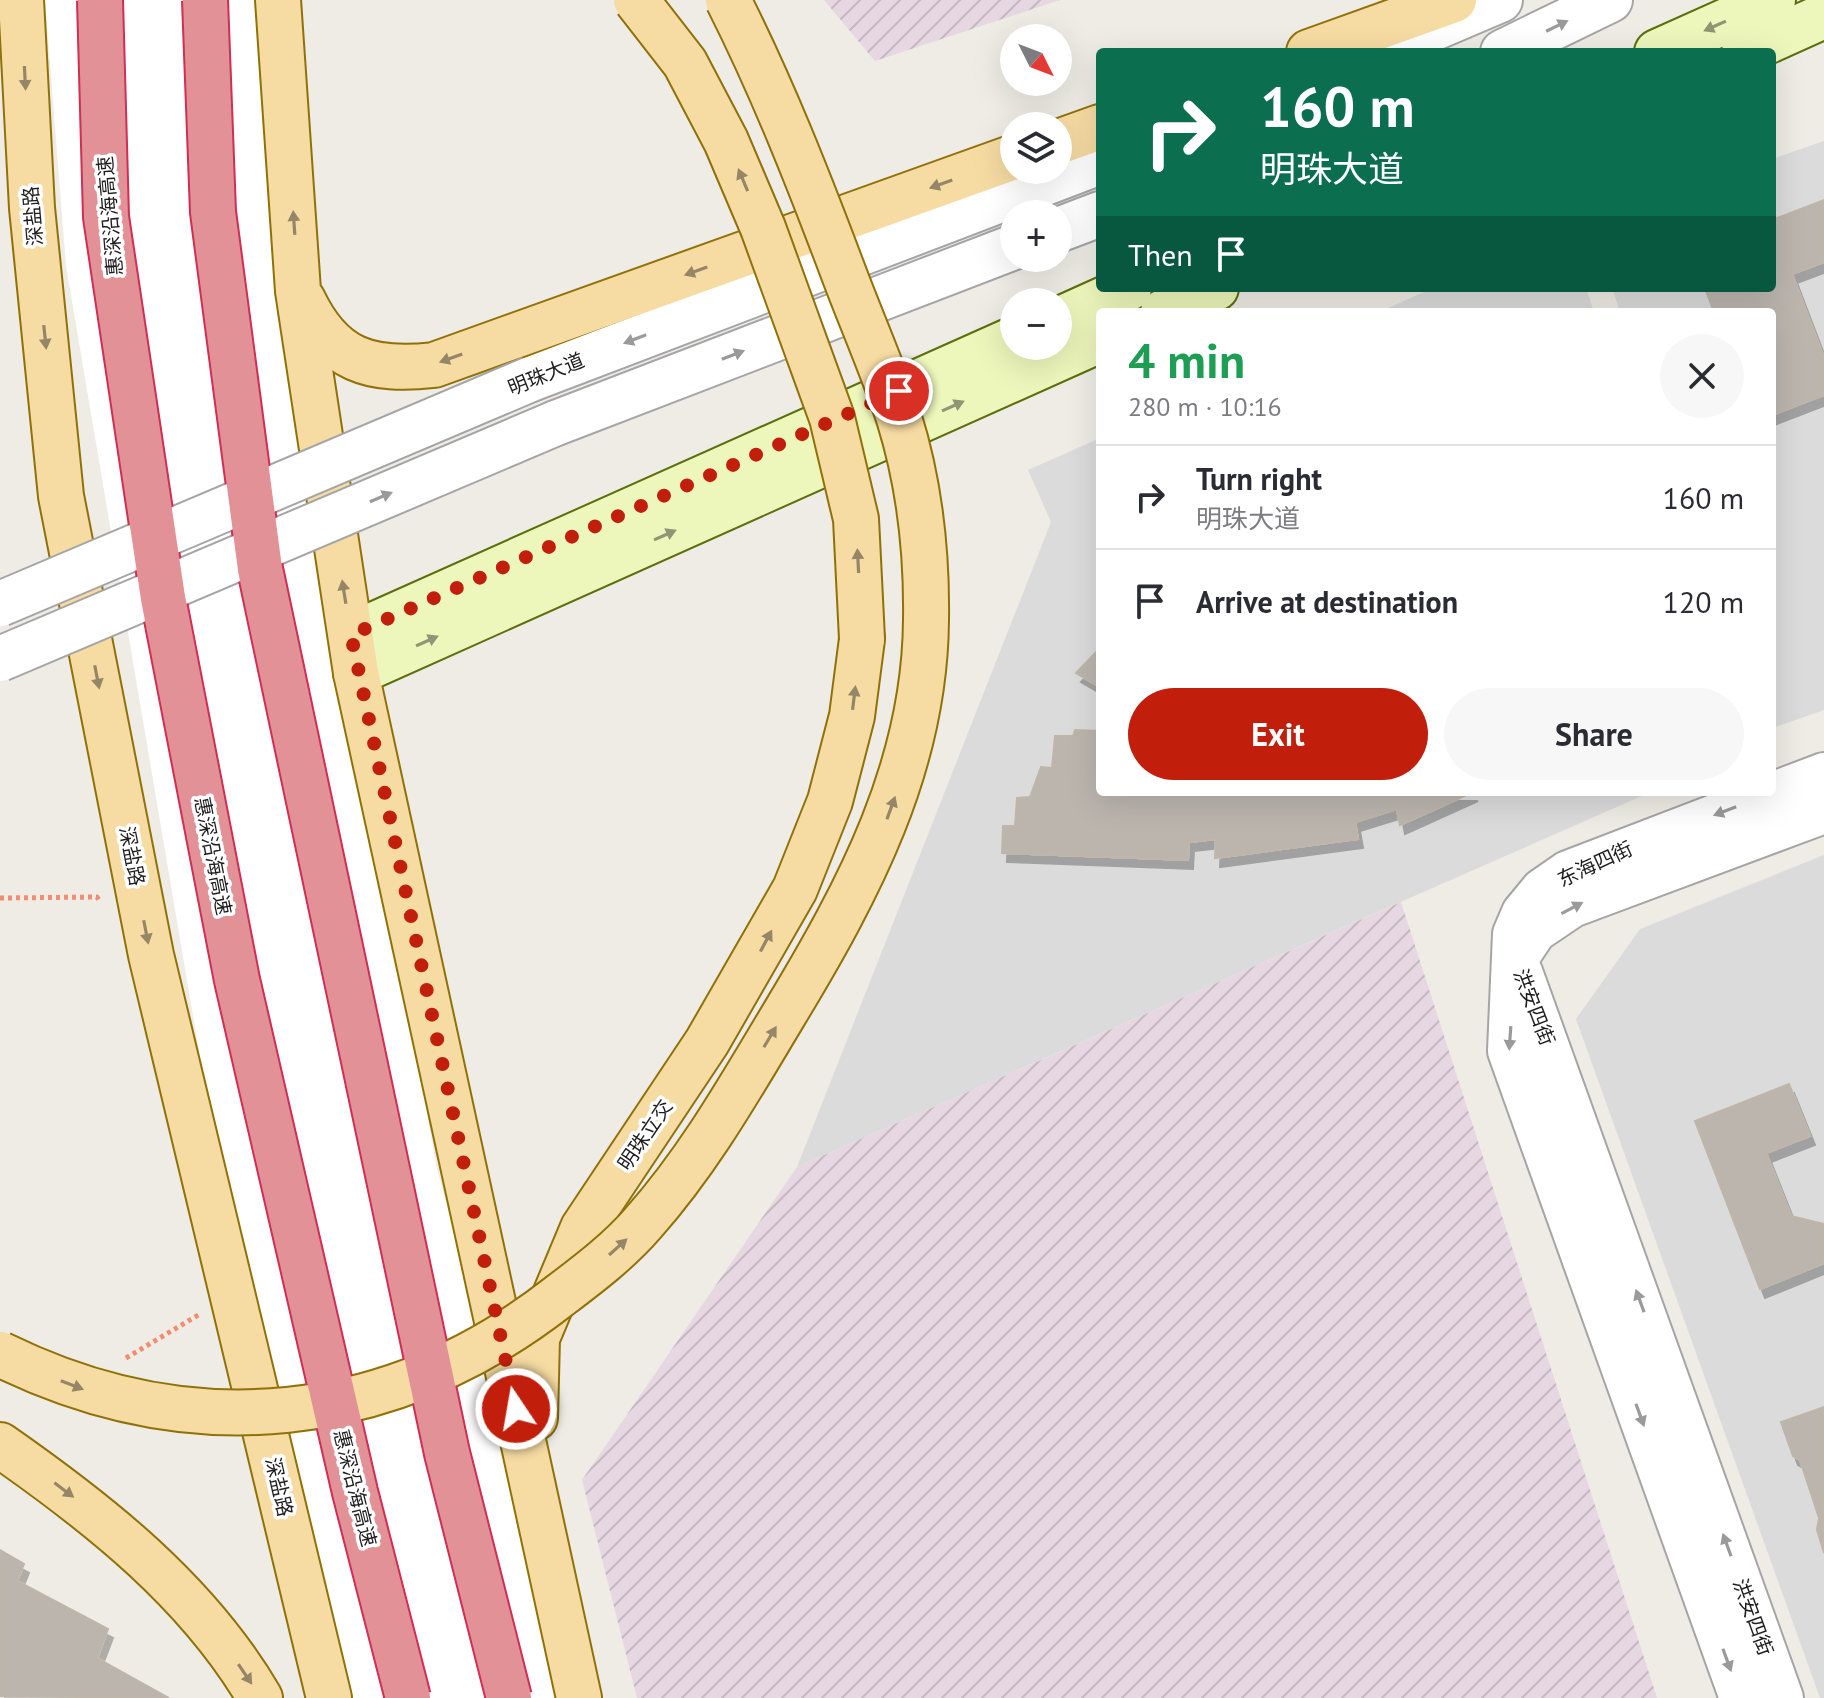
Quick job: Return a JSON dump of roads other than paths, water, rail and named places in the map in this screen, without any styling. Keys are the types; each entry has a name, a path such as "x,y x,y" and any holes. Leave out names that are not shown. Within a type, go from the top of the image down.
{"highway":[{"name":"惠深沿海高速","path":"100,0 106,217 163,598 240,995 355,1492 408,1698"},
{"path":"205,0 213,212 260,569 447,1453 509,1698"}],"main road":[{"name":"深盐路","path":"21,0 32,208 61,496 151,955 329,1698"},
{"path":"114,0 122,210 170,565 239,949 417,1698"},
{"path":"193,0 202,217 265,634 441,1468 502,1698"},
{"path":"278,0 298,291 353,654 579,1698"},
{"name":"明珠立交","path":"569,1654 538,1459 533,1401 537,1338 583,1228 707,1042 795,889 830,801 852,716 862,639 856,519 832,418 763,228 726,141 685,63 636,0"},
{"path":"0,1354 85,1390 139,1404 201,1411 279,1413 346,1403 403,1386 472,1356 532,1318 639,1228 691,1164 845,913 878,843 905,767 920,694 926,625 925,555 915,485 899,420 797,147 728,0"},
{"path":"1320,48 1454,0"},
{"path":"1666,48 1773,0"},
{"path":"1753,48 1824,16"},
{"path":"1072,137 1096,128"},
{"path":"298,291 314,324 331,344 355,358 392,369 434,365 1000,162"},
{"path":"1072,314 1120,292"},
{"path":"1172,308 1207,292"},
{"path":"353,654 1096,342"},
{"path":"353,654 1000,346"},
{"path":"0,1445 64,1489 162,1575 208,1623 260,1698"}],"street":[{"path":"1387,48 1500,0"},
{"path":"1511,48 1610,0"},
{"name":"明珠大道","path":"0,604 531,379 1096,164"},
{"path":"1072,225 1096,216"},
{"path":"0,659 556,423 1000,252"},
{"name":"东海四街","path":"1776,792 1824,774"},
{"name":"东海四街","path":"1516,960 1514,934 1523,913 1542,890 1568,872 1767,796"},
{"name":"东海四街","path":"1516,960 1535,931 1572,906 1824,812"},
{"name":"洪安四街","path":"1516,960 1509,1051 1741,1698"},
{"name":"洪安四街","path":"1516,960 1782,1698"}]}
